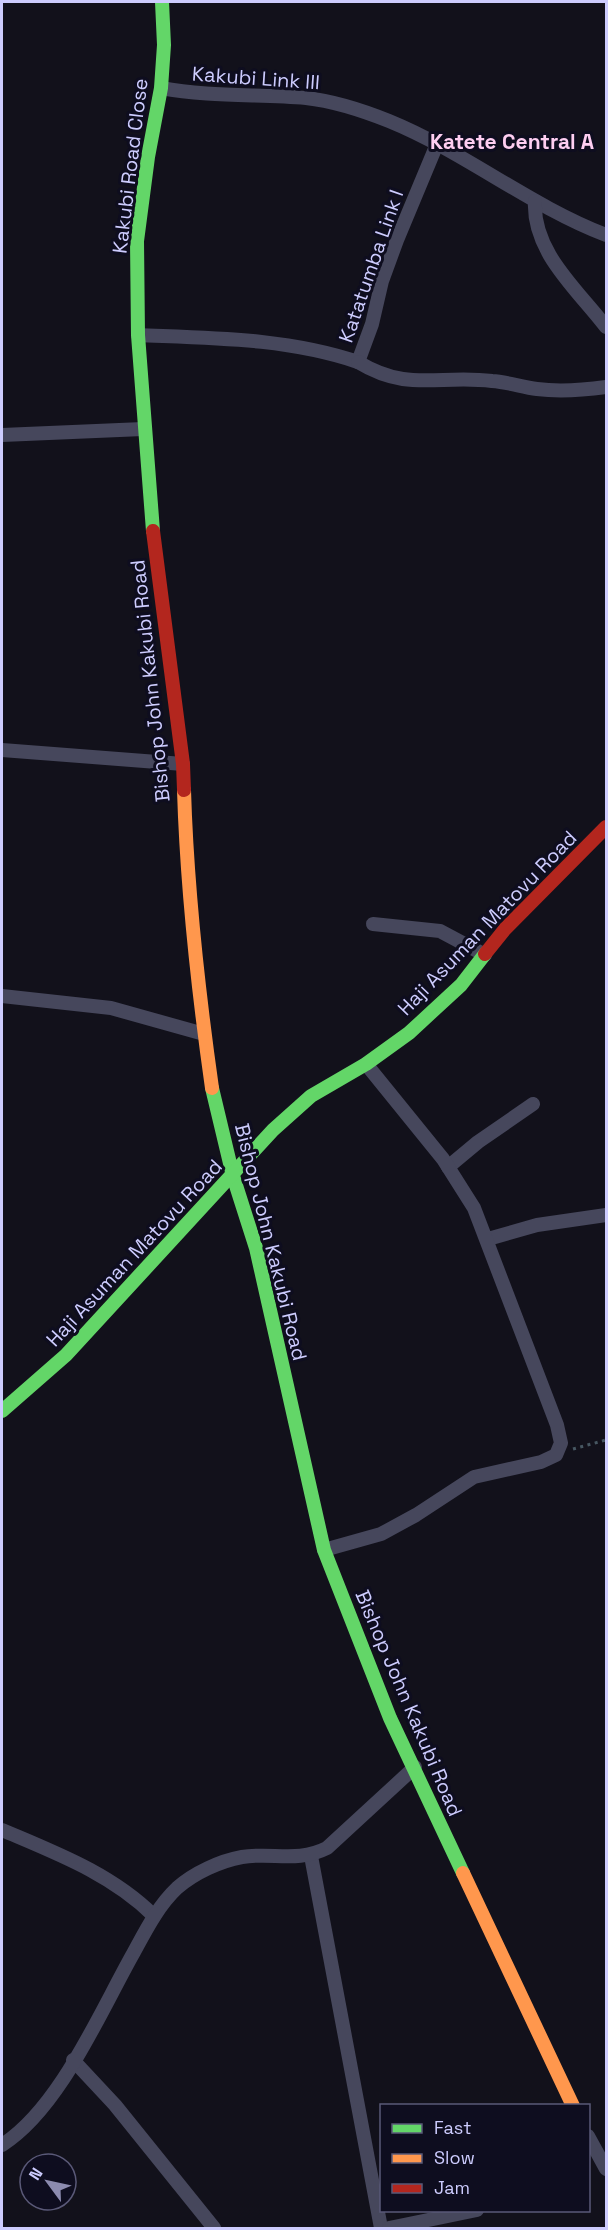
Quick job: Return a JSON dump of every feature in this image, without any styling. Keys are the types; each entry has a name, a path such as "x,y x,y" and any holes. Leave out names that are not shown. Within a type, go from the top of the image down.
{"street":[{"name":"Kakubi Road Close","path":"138,335 137,241 160,88 164,45 162,2"},
{"name":"Kakubi Link III","path":"160,88 193,94 307,98 388,121 437,144 535,201 606,236"},
{"name":"Katatumba Link I","path":"138,335 247,339 331,353 358,362 372,324 389,261 437,144"},
{"path":"535,201 534,218 539,234 560,270 606,327"},
{"name":"Bishop John Kakubi Road","path":"138,335 143,429 152,525 183,764 186,864 212,1089 233,1176 256,1248 324,1550 358,1643 390,1718 572,2104"},
{"path":"358,362 376,373 406,381 490,380 540,390 587,390 606,387"},
{"path":"2,435 143,429"},
{"path":"2,750 183,764"},
{"name":"Haji Asuman Matovu Road","path":"2,1411 66,1355 273,1130 311,1096 366,1064 409,1034 461,985 505,929 606,827"},
{"path":"373,924 440,931 485,955"},
{"path":"2,996 111,1008 204,1034"},
{"path":"324,1550 381,1534 416,1515 474,1477 541,1462 557,1454 561,1443 557,1425 488,1239 474,1208 448,1167 366,1064"},
{"path":"448,1167 478,1142 533,1104"},
{"path":"488,1239 537,1225 606,1215"},
{"path":"2,2145 22,2132 56,2091 154,1916 177,1888 203,1871 242,1857 311,1856 327,1848 415,1767"},
{"path":"2,1830 107,1878 134,1895 154,1916"},
{"path":"311,1856 381,2229"},
{"path":"73,2060 116,2105 213,2229"},
{"path":"590,2142 598,2165"},
{"path":"389,2229 472,2212"}],"path":[{"path":"557,1454 606,1440"}],"traffic: fast":[{"path":"153,531 138,335 137,241 148,157 161,88 164,45 162,2"},
{"path":"2,1411 66,1355 273,1130 311,1096 366,1064 409,1033 461,985 485,954"},
{"path":"212,1088 233,1176 256,1248 324,1550 390,1718 463,1873"}],"traffic: slow":[{"path":"184,790 194,939 212,1088"},
{"path":"463,1873 572,2104"}],"traffic: jam":[{"path":"153,531 183,764 184,790"},
{"path":"485,954 505,929 606,827"}],"district":[{"name":"Katete Central A","path":"512,142"}]}
